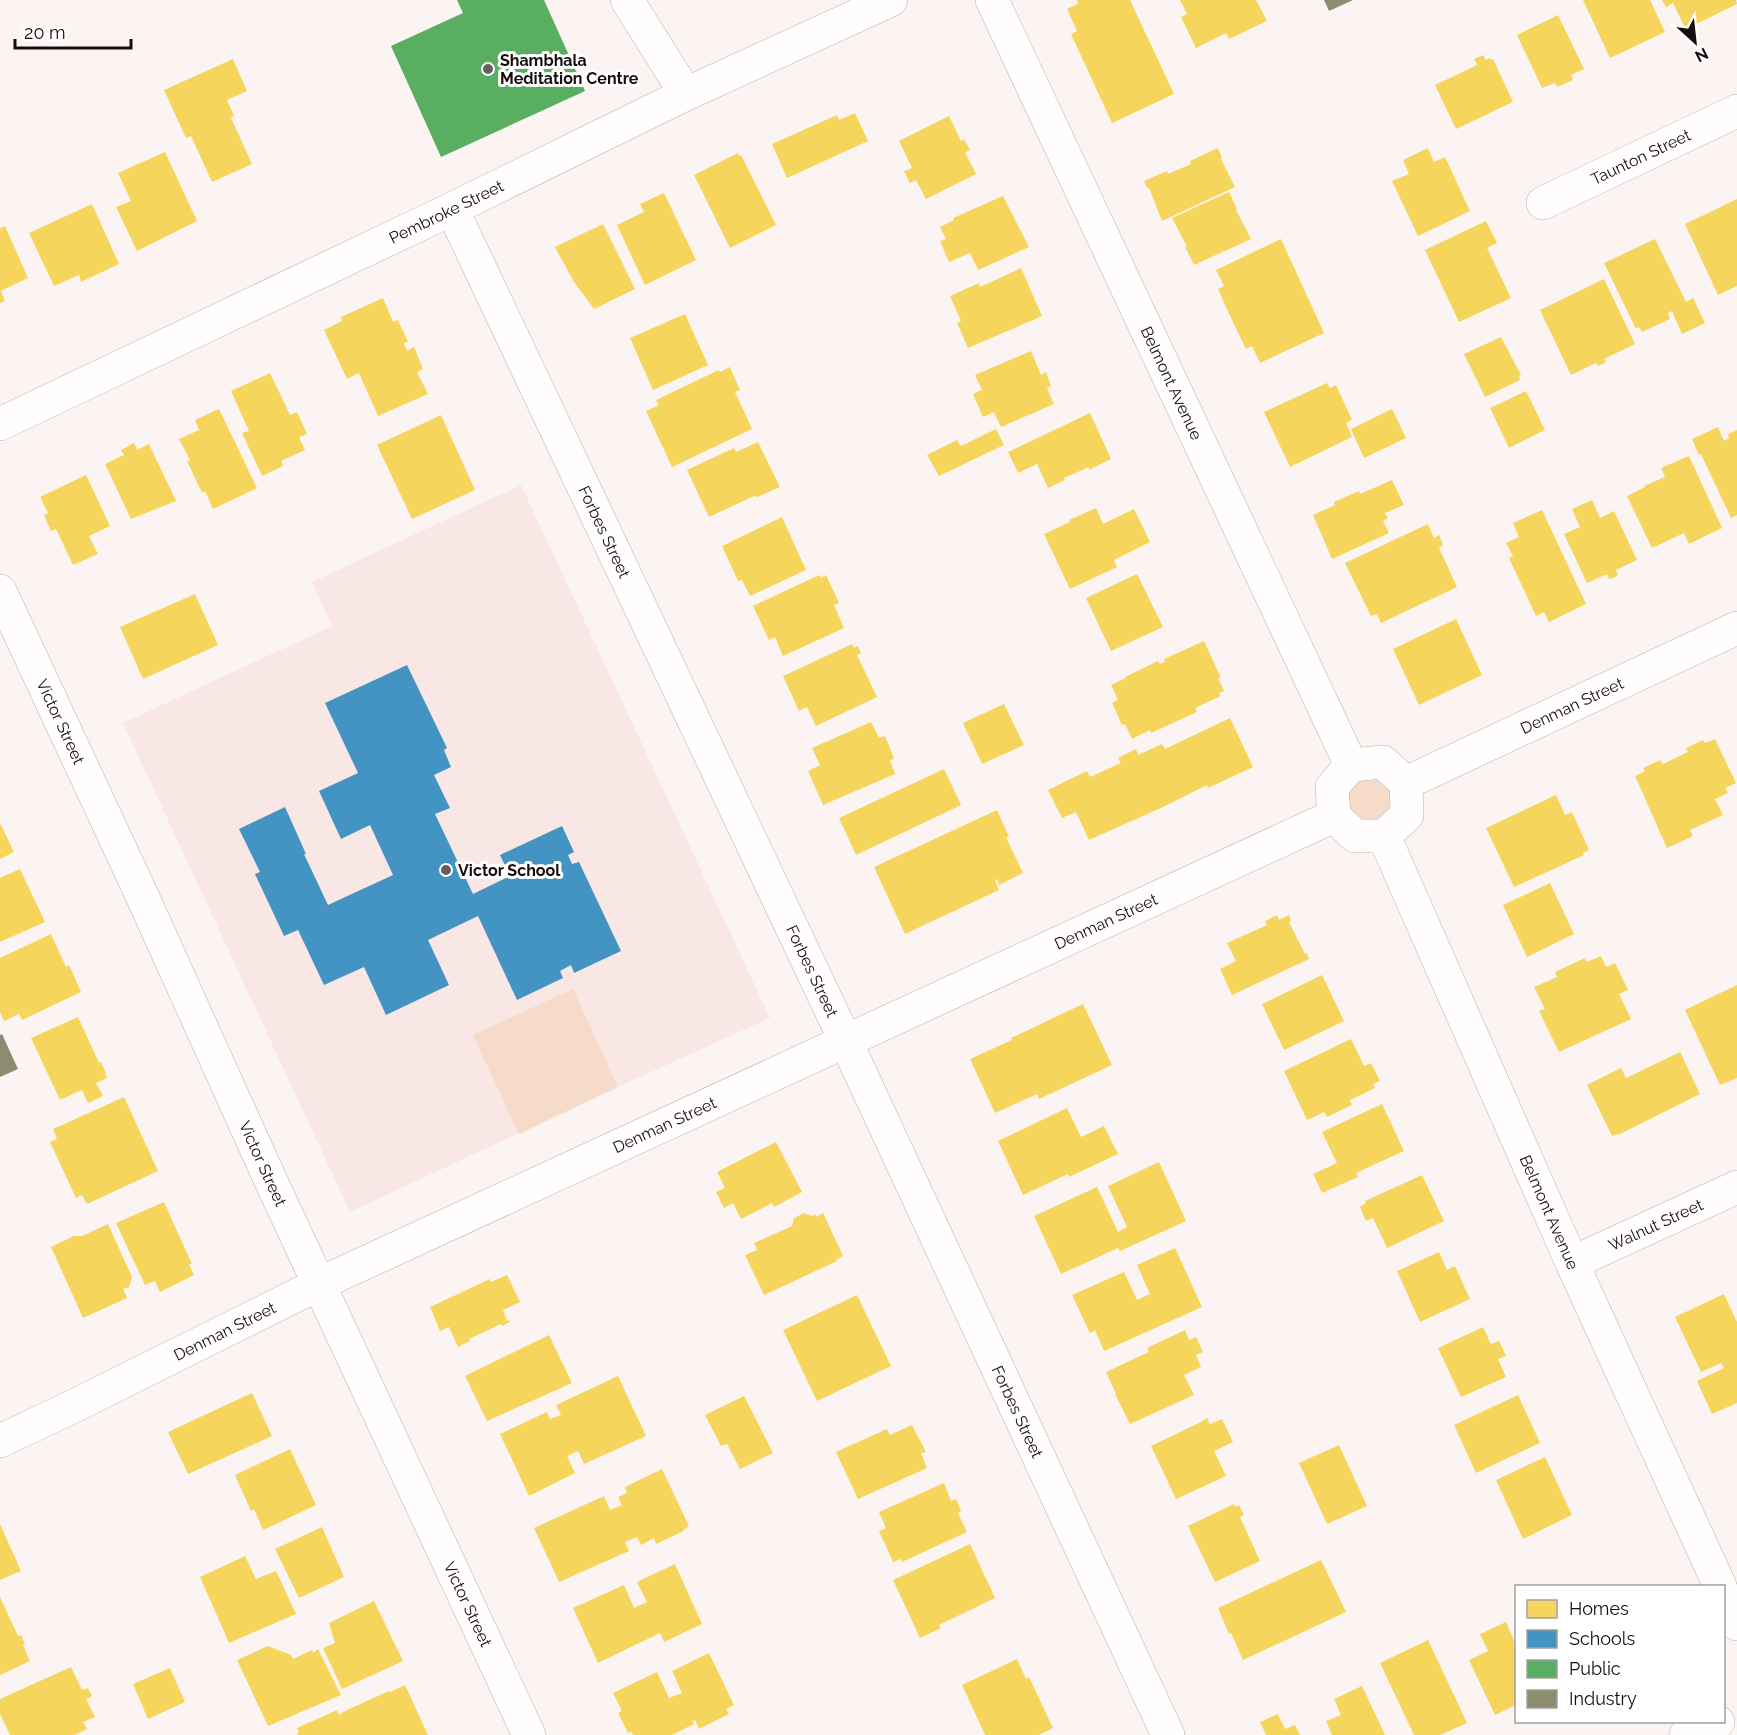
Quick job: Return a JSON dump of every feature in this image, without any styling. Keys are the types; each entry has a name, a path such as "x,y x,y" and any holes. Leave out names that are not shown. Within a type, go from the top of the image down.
{"street":[{"path":"627,0 686,94"},
{"name":"Pembroke Street","path":"0,424 452,209 686,94 891,0"},
{"name":"Belmont Avenue","path":"992,0 1351,765"},
{"name":"Taunton Street","path":"1543,203 1737,111"},
{"name":"Forbes Street","path":"452,209 846,1042 1168,1735"},
{"name":"Victor Street","path":"0,591 529,1735"},
{"name":"Denman Street","path":"1406,783 1737,628"},
{"path":"1383,762 1406,783 1407,815 1384,836 1355,836 1334,816 1332,787 1351,765 1383,762"},
{"name":"Denman Street","path":"0,1441 319,1284 1334,816"},
{"name":"Belmont Avenue","path":"1384,836 1572,1263 1719,1585"},
{"name":"Walnut Street","path":"1572,1263 1737,1187"},
{"path":"1725,1597 1737,1624"},
{"path":"1686,1735 1716,1723"}],"shaded area":[{"name":"Victor School","path":"521,485 770,1018 350,1212 123,723 332,626 312,582"},
{"path":"1369,777 1384,784 1391,799 1384,814 1369,821 1354,814 1347,799 1354,784"},
{"path":"573,989 618,1087 519,1134 473,1035"}],"building: Homes":[{"path":"1077,0 1130,0 1174,94 1112,123 1071,34 1077,31 1067,9 1078,4"},
{"path":"1180,0 1256,0 1267,21 1229,39 1226,33 1196,48 1181,17 1187,14"},
{"path":"1583,0 1650,0 1665,32 1610,58"},
{"path":"1662,0 1736,0 1737,4 1684,30 1673,3 1666,7"},
{"path":"1558,15 1584,69 1571,75 1573,80 1557,87 1555,83 1542,88 1517,35"},
{"path":"1483,55 1486,60 1493,59 1513,102 1456,129 1435,85 1475,66 1477,64 1474,59"},
{"path":"233,59 247,91 227,100 234,116 231,118 252,164 212,182 191,136 186,138 164,90"},
{"path":"855,113 868,141 787,178 772,144 837,115 839,120"},
{"path":"949,116 961,141 964,139 970,150 965,152 976,174 926,199 916,180 910,183 904,171 912,168 899,141"},
{"path":"1218,148 1235,187 1162,221 1144,181 1191,164 1190,161"},
{"path":"1428,148 1434,162 1445,157 1470,211 1418,236 1392,181 1409,174 1403,160"},
{"path":"165,152 197,221 137,251 116,207 131,201 118,173"},
{"path":"738,153 776,225 730,248 694,175"},
{"path":"1229,192 1251,239 1194,265 1172,218"},
{"path":"664,193 696,260 645,285 617,225 644,212 640,204"},
{"path":"1003,196 1029,247 978,270 970,253 949,262 940,241 946,239 940,227 954,220 953,218"},
{"path":"1737,199 1737,286 1718,295 1685,224"},
{"path":"92,204 119,264 81,282 79,275 54,286 29,233"},
{"path":"1486,221 1497,243 1487,248 1511,298 1459,322 1425,250"},
{"path":"603,224 635,289 594,309 574,282 555,247"},
{"path":"5,226 28,278 1,291 5,301 0,303 0,228"},
{"path":"1281,239 1324,333 1260,363 1252,346 1246,349 1232,320 1218,289 1224,286 1216,270"},
{"path":"1655,239 1686,302 1693,298 1705,323 1682,334 1672,311 1668,313 1670,319 1642,332 1639,327 1636,329 1604,263"},
{"path":"1021,268 1042,316 968,348 957,323 961,321 950,296 979,283 980,287"},
{"path":"1604,279 1635,344 1604,359 1606,362 1598,366 1596,363 1571,375 1540,310"},
{"path":"383,298 393,322 398,320 408,342 404,343 407,351 414,347 423,369 417,372 428,394 378,416 359,373 347,379 324,330 342,321 341,317"},
{"path":"685,314 708,365 653,390 630,338"},
{"path":"1501,337 1521,375 1520,380 1485,397 1464,354"},
{"path":"1031,351 1041,375 1046,372 1051,386 1047,388 1054,404 1001,427 994,412 983,417 973,394 982,390 975,375"},
{"path":"730,367 740,390 735,392 752,429 672,467 646,411 659,405 656,400"},
{"path":"270,373 290,415 297,412 307,434 299,437 305,450 281,461 283,466 262,476 242,433 249,431 231,391"},
{"path":"1327,383 1330,388 1336,385 1352,420 1346,423 1352,437 1290,467 1264,412"},
{"path":"1526,391 1545,430 1509,448 1490,408"},
{"path":"219,409 257,488 213,509 205,491 202,493 187,461 190,460 179,439 199,430 195,420"},
{"path":"1392,409 1406,438 1364,458 1351,429"},
{"path":"1090,413 1111,459 1089,470 1089,467 1064,478 1065,480 1048,488 1037,464 1018,473 1008,452"},
{"path":"441,415 475,490 412,519 377,445"},
{"path":"1718,427 1724,441 1729,438 1728,434 1737,430 1737,515 1731,518 1692,439"},
{"path":"996,429 1004,445 939,476 927,455 957,440 961,446"},
{"path":"758,442 780,487 757,497 754,496 709,517 687,470 734,448 736,452"},
{"path":"134,443 137,450 149,444 176,501 131,519 105,464 124,455 121,450"},
{"path":"1689,456 1722,528 1689,544 1684,533 1652,548 1627,496 1665,477 1661,468"},
{"path":"86,475 110,526 89,536 98,554 73,565 56,529 51,531 44,515 48,513 40,497"},
{"path":"1392,480 1404,505 1385,513 1388,518 1383,521 1389,533 1332,559 1313,515 1335,505 1334,502"},
{"path":"1592,500 1600,518 1614,511 1637,560 1616,570 1618,575 1615,577 1609,579 1607,574 1587,583 1564,534 1580,527 1572,509"},
{"path":"1096,508 1103,524 1134,509 1150,542 1114,560 1117,567 1070,589 1044,534"},
{"path":"1542,510 1586,604 1549,622 1544,612 1536,616 1509,558 1513,556 1506,543 1519,537 1513,523"},
{"path":"782,517 806,570 750,596 742,580 738,581 722,546"},
{"path":"1428,524 1434,538 1439,535 1443,545 1439,548 1457,587 1381,623 1377,614 1371,616 1345,563"},
{"path":"1137,574 1163,627 1111,651 1086,598"},
{"path":"819,575 821,578 826,575 839,603 834,605 844,628 783,656 775,637 769,640 753,606"},
{"path":"195,594 218,645 143,679 120,627"},
{"path":"1456,619 1482,675 1419,705 1393,649"},
{"path":"1204,641 1221,678 1218,678 1224,691 1219,693 1221,696 1195,708 1197,712 1132,739 1125,724 1122,725 1112,703 1118,700 1111,685 1158,661 1160,664 1165,662 1164,659"},
{"path":"852,644 854,648 858,646 861,653 857,655 877,697 816,726 807,707 799,711 783,676"},
{"path":"1004,704 1024,745 982,764 963,723"},
{"path":"1230,718 1253,767 1208,788 1207,785 1089,840 1076,812 1062,818 1048,790 1087,771 1090,777 1121,763 1118,758 1136,749 1138,755 1162,744 1165,749"},
{"path":"871,722 879,738 885,736 894,758 890,761 895,774 823,805 808,771 820,765 812,748"},
{"path":"1715,739 1736,783 1725,788 1728,793 1715,799 1723,815 1690,830 1693,836 1667,848 1635,776 1645,771 1643,768 1660,760 1663,764 1688,752 1686,748 1703,740 1705,743"},
{"path":"944,769 961,805 856,855 839,818"},
{"path":"1556,795 1565,815 1572,812 1589,850 1583,853 1584,855 1514,887 1486,828"},
{"path":"997,810 1009,837 1006,837 1023,873 999,885 997,879 995,880 999,890 905,934 874,867"},
{"path":"0,823 14,852 0,859"},
{"path":"20,869 45,922 0,942 0,878"},
{"path":"1550,883 1574,934 1527,957 1503,905"},
{"path":"1277,915 1279,920 1289,915 1291,921 1289,922 1309,959 1232,995 1220,969 1236,961 1227,943 1267,925 1265,921"},
{"path":"51,934 66,967 69,965 81,992 22,1020 19,1014 4,1021 0,1012 0,958"},
{"path":"1601,956 1606,967 1615,963 1628,990 1619,994 1631,1019 1559,1052 1539,1011 1545,1009 1534,987 1557,977 1555,972 1585,958 1587,962"},
{"path":"1322,975 1344,1021 1284,1050 1262,1004"},
{"path":"1737,985 1737,1078 1720,1085 1685,1010"},
{"path":"1083,1004 1112,1065 1039,1099 1037,1094 995,1113 970,1059"},
{"path":"78,1017 107,1078 96,1083 103,1096 88,1103 82,1090 60,1100 31,1038"},
{"path":"1351,1039 1364,1066 1371,1063 1380,1081 1373,1084 1375,1088 1350,1100 1352,1105 1327,1117 1324,1112 1307,1120 1284,1071"},
{"path":"1680,1052 1700,1094 1612,1136 1587,1085 1621,1068 1626,1078"},
{"path":"124,1097 158,1171 87,1204 82,1195 76,1198 50,1142 57,1139 53,1129"},
{"path":"1382,1104 1404,1151 1356,1173 1358,1177 1322,1193 1313,1174 1337,1163 1322,1132"},
{"path":"1067,1108 1081,1137 1104,1126 1118,1154 1023,1195 998,1141"},
{"path":"776,1142 802,1192 774,1207 772,1203 741,1219 733,1203 724,1208 716,1192 725,1188 717,1172"},
{"path":"1159,1162 1186,1221 1120,1251 1118,1248 1061,1274 1034,1216 1097,1187 1118,1232 1127,1227 1108,1186"},
{"path":"1422,1175 1444,1221 1387,1248 1373,1218 1366,1221 1360,1207 1366,1203 1365,1201"},
{"path":"164,1202 192,1264 189,1264 194,1275 160,1292 155,1281 145,1285 116,1223"},
{"path":"804,1213 812,1216 815,1214 816,1217 823,1213 843,1256 837,1261 764,1295 745,1255 757,1250 754,1243 792,1226 794,1218"},
{"path":"108,1224 132,1277 129,1287 123,1289 127,1298 83,1318 51,1247"},
{"path":"1175,1248 1202,1307 1104,1351 1095,1330 1090,1333 1072,1295 1124,1272 1137,1300 1150,1294 1137,1265"},
{"path":"1439,1252 1447,1270 1455,1266 1470,1299 1420,1322 1397,1271"},
{"path":"507,1275 520,1302 503,1310 507,1321 510,1322 469,1339 470,1341 458,1347 449,1327 440,1331 430,1307 490,1279 491,1282"},
{"path":"1724,1294 1737,1322 1737,1403 1712,1414 1697,1381 1724,1368 1721,1363 1701,1372 1675,1317"},
{"path":"857,1295 891,1366 817,1401 783,1330"},
{"path":"1483,1327 1491,1344 1499,1341 1506,1356 1498,1359 1506,1377 1461,1397 1438,1348"},
{"path":"1185,1330 1189,1340 1196,1337 1203,1352 1196,1355 1201,1367 1184,1375 1194,1395 1130,1424 1106,1372 1149,1352 1147,1348"},
{"path":"549,1335 572,1383 487,1421 465,1376"},
{"path":"618,1376 646,1436 584,1464 578,1451 567,1456 575,1473 529,1496 500,1434 547,1412 550,1419 561,1415 556,1405"},
{"path":"252,1393 272,1436 188,1474 168,1432"},
{"path":"1518,1395 1540,1443 1476,1473 1454,1425"},
{"path":"744,1396 773,1453 740,1469 727,1444 721,1446 705,1415"},
{"path":"1207,1418 1210,1424 1222,1419 1233,1442 1214,1451 1226,1476 1176,1499 1151,1446"},
{"path":"912,1425 926,1452 921,1453 927,1468 858,1499 836,1452 887,1429 890,1435"},
{"path":"1339,1445 1367,1506 1327,1524 1299,1463"},
{"path":"290,1449 316,1505 263,1530 254,1509 251,1511 235,1475"},
{"path":"1545,1457 1572,1515 1523,1539 1496,1480"},
{"path":"662,1469 689,1526 684,1531 656,1544 654,1538 641,1545 637,1537 625,1542 629,1551 559,1582 534,1528 604,1496 610,1510 622,1505 618,1497 627,1493 625,1487"},
{"path":"944,1483 951,1501 956,1499 961,1511 958,1513 967,1532 902,1562 901,1559 893,1562 879,1531 886,1528 879,1512"},
{"path":"1234,1504 1235,1507 1239,1505 1244,1515 1240,1517 1260,1561 1215,1582 1188,1526"},
{"path":"0,1524 21,1571 0,1580"},
{"path":"322,1527 344,1577 299,1598 275,1549"},
{"path":"970,1544 995,1598 939,1625 941,1628 920,1638 893,1580"},
{"path":"245,1556 256,1579 276,1571 296,1614 229,1643 200,1577"},
{"path":"1321,1560 1346,1612 1243,1660 1218,1608"},
{"path":"675,1564 702,1624 664,1642 660,1633 598,1663 573,1608 624,1585 634,1608 647,1602 637,1582"},
{"path":"0,1597 18,1636 21,1635 30,1661 0,1675"},
{"path":"374,1601 403,1661 342,1689 323,1648 335,1643 329,1623"},
{"path":"1506,1622 1515,1643 1515,1705 1495,1715 1469,1660 1488,1651 1480,1634"},
{"path":"1428,1640 1467,1723 1440,1735 1414,1735 1380,1663"},
{"path":"268,1646 291,1655 293,1659 312,1650 313,1653 318,1649 341,1695 268,1726 237,1660"},
{"path":"709,1653 734,1705 726,1709 729,1714 699,1729 695,1720 694,1724 672,1735 633,1735 631,1731 628,1733 618,1713 622,1711 613,1693 657,1672 669,1698 682,1693 672,1671"},
{"path":"1017,1659 1026,1679 1029,1677 1053,1728 1039,1735 985,1735 962,1685"},
{"path":"71,1667 82,1690 88,1688 92,1696 86,1699 95,1717 83,1722 87,1729 75,1735 10,1735 0,1714 0,1699"},
{"path":"170,1668 185,1702 148,1719 133,1684"},
{"path":"405,1685 428,1735 298,1735 297,1733 299,1732 297,1728 337,1710 339,1715"},
{"path":"1362,1686 1385,1735 1332,1735 1326,1721 1341,1715 1334,1699"},
{"path":"1278,1714 1285,1729 1295,1725 1300,1735 1266,1735 1260,1722"}],"building: Schools":[{"path":"407,665 447,748 444,750 451,767 434,775 450,808 435,814 473,894 510,876 500,855 562,826 574,852 568,855 572,864 579,862 621,951 574,973 571,965 560,971 563,978 517,1000 478,916 428,940 449,985 386,1015 364,967 324,985 298,930 284,936 255,874 260,872 239,829 285,807 328,905 393,875 370,825 341,839 319,791 358,773 325,703"}],"building: Public":[{"name":"Shambhala Meditation Centre","path":"457,0 544,0 585,91 441,157 391,46 463,13"}],"building: Industry":[{"path":"1324,0 1353,0 1329,11"},
{"path":"2,1034 18,1069 0,1077 0,1035"}],"place":[{"name":"Shambhala Meditation Centre","path":"488,69"},
{"name":"Victor School","path":"446,870"}]}
